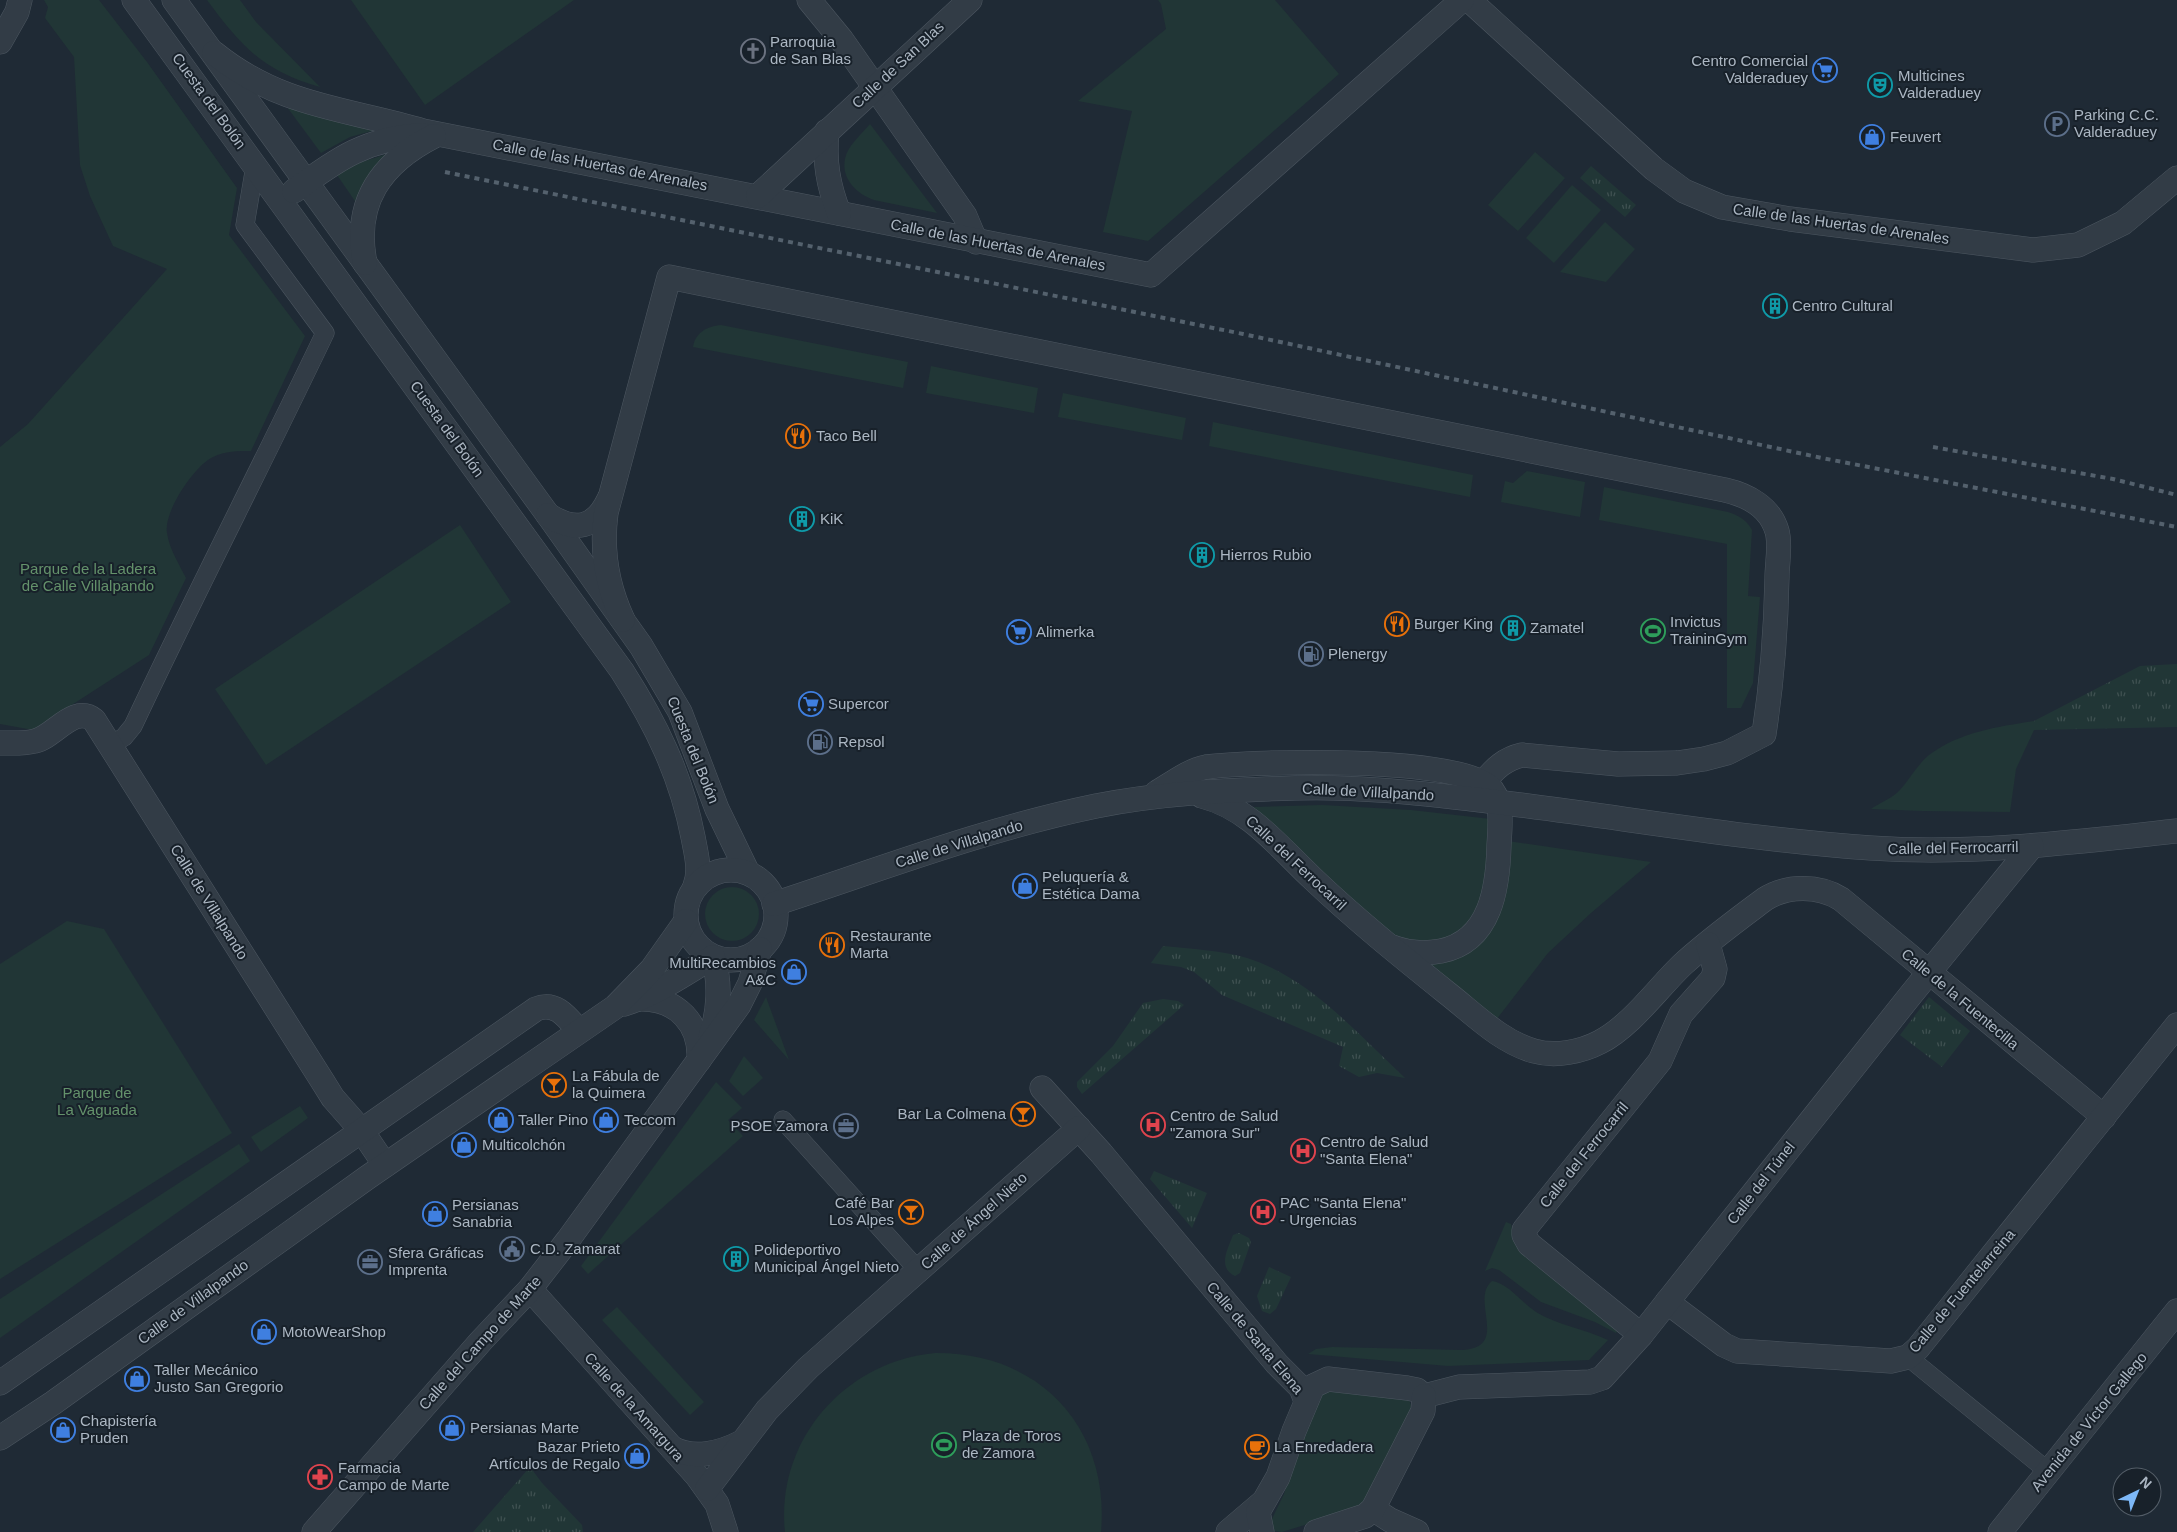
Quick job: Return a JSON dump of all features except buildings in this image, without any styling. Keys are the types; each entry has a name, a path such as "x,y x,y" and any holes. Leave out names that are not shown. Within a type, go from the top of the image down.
{"street":[{"path":"0,42 17,12 20,0"},
{"name":"Cuesta del Bolón","path":"134,0 622,671 642,702 666,749 685,802 698,862 698,878 695,886"},
{"name":"Cuesta del Bolón","path":"174,0 548,515 658,672 680,712 717,809 748,873"},
{"path":"809,0 841,39 965,216 976,242"},
{"name":"Calle de San Blas","path":"758,196 970,0"},
{"name":"Calle de las Huertas de Arenales","path":"214,53 239,72 284,95 319,106 437,135 758,196 976,242 1151,275 1462,0"},
{"name":"Calle de las Huertas de Arenales","path":"1469,0 1654,169 1684,191 1722,207 1790,219 2033,250 2078,245 2123,223 2177,178"},
{"path":"827,131 825,165 830,189 839,213"},
{"path":"365,263 362,237 365,213 374,186 389,167 402,156 437,135"},
{"name":"Calle de las Huertas de Arenales","path":"281,201 342,157 367,146 403,137 437,135"},
{"path":"111,745 124,736 133,726 201,584 269,452 325,334 245,224 255,166"},
{"path":"623,620 611,590 604,555 604,526 609,498 669,277 1750,498 1768,514 1775,525 1778,538 1776,615 1764,734 1727,753 1677,763 1618,764 1522,755 1501,763 1484,782 1492,789 1498,802"},
{"path":"548,515 562,524 575,526 588,523 597,518 609,498"},
{"name":"Calle de Villalpando","path":"0,743 36,741 75,717 84,715 94,720 333,1098 362,1131 386,1165"},
{"name":"Calle de Villalpando","path":"1147,798 1204,768 1275,763 1382,765 1450,772 1476,778 1484,782"},
{"name":"Calle de Villalpando","path":"774,904 927,851 1026,823 1096,806 1194,793 1333,788 1423,794 1498,802 1728,833"},
{"name":"Calle del Ferrocarril","path":"1194,793 1216,799 1246,816 1334,898 1391,947 1506,1038 1521,1047 1546,1054 1561,1054 1581,1049 1610,1036 1683,965 1769,896 1813,888"},
{"name":"Calle del Ferrocarril","path":"1391,947 1423,953 1444,950 1463,943 1477,930 1490,908 1497,879 1500,829 1498,802"},
{"name":"Calle del Ferrocarril","path":"1728,833 1811,843 1893,849 1969,850 2032,846 2177,830"},
{"name":"Calle del Túnel","path":"1424,1396 1459,1387 1590,1382 1602,1378 1641,1335 1929,972 2032,846"},
{"path":"724,870 748,873 762,883 770,893 776,916 773,932 754,954 736,960 713,957 700,948 691,937 686,921 687,902 695,886 713,874 724,870"},
{"name":"Calle de la Fuentecilla","path":"1813,888 1828,892 1840,899 2104,1117"},
{"name":"Calle de Villalpando","path":"0,1438 53,1403 386,1165 615,1006 652,968 686,921"},
{"name":"Calle del Ferrocarril","path":"1641,1335 1529,1244 1524,1235 1524,1230 1660,1061 1681,1014 1713,978 1715,969 1708,944"},
{"name":"Calle del Campo de Marte","path":"314,1532 474,1349 530,1289 568,1240 730,1018 743,998 760,949"},
{"name":"Calle de Villalpando","path":"640,999 713,957"},
{"name":"Calle del Campo de Marte","path":"703,1054 713,1028 717,1002 716,972 713,957"},
{"name":"Calle de Villalpando","path":"615,1006 640,999 654,998 668,1003 688,1020 696,1032 703,1054"},
{"path":"0,1383 536,1009 550,1006 558,1009 579,1031"},
{"name":"Calle de Fuentelarreina","path":"1667,1302 1724,1345 1737,1351 1891,1361 1908,1357 1918,1348 2177,1025"},
{"name":"Calle de Santa Elena","path":"1042,1088 1079,1128 1277,1364 1301,1388 1306,1401"},
{"path":"783,1120 918,1270"},
{"name":"Calle de Ángel Nieto","path":"707,1489 767,1410 808,1368 1079,1128"},
{"name":"Calle de la Amargura","path":"530,1289 707,1489 717,1504 727,1532"},
{"name":"Avenida de Víctor Gallego","path":"2000,1532 2177,1311"},
{"path":"1908,1357 2049,1472"},
{"name":"Calle de Santa Elena","path":"1306,1401 1313,1386 1328,1379 1407,1388 1417,1390 1424,1396"},
{"path":"1316,1532 1364,1516 1373,1509 1423,1411 1424,1396"},
{"path":"1262,1532 1258,1512 1278,1477 1306,1401"},
{"path":"672,1448 681,1453 698,1455 727,1448 742,1442"},
{"name":"Calle de Ángel Nieto","path":"727,1532 729,1490 742,1442"},
{"path":"1228,1532 1262,1503"},
{"path":"1373,1509 1390,1520 1417,1532"}],"green space":[{"name":"Parque de la Ladera de Calle Villalpando","path":"44,0 99,0 147,62 237,188 229,235 305,336 251,451 236,451 213,457 189,479 175,502 167,524 167,533 172,550 186,578 149,655 33,730 0,724 0,447 28,424 167,269 113,246 90,196 80,165 74,57 45,18 48,7"},
{"path":"207,0 240,0 256,22 320,87 283,73 255,55 231,31"},
{"path":"351,0 574,0 425,105"},
{"path":"1158,0 1275,0 1339,74 1148,241 1103,232 1132,111 1078,101 1166,29 1161,4"},
{"path":"287,107 379,129 350,137 321,153"},
{"path":"870,124 937,213 874,200 856,190 852,185 845,173 846,154"},
{"path":"1535,152 1565,178 1518,231 1488,205"},
{"path":"387,154 368,176 357,204 337,175 352,165"},
{"path":"1591,166 1636,205 1625,217 1580,178"},
{"path":"1572,185 1601,210 1554,263 1526,238"},
{"path":"1605,222 1635,249 1606,282 1560,272"},
{"path":"721,325 908,362 903,388 693,347 696,338 702,331"},
{"path":"931,366 1038,388 1034,413 926,393"},
{"path":"1063,393 1186,418 1182,440 1058,417"},
{"path":"1213,422 1473,475 1470,497 1209,446"},
{"path":"1527,471 1585,482 1580,517 1501,502 1505,481 1513,483"},
{"path":"1604,487 1728,512 1742,518 1750,526 1752,530 1748,596 1760,597 1753,683 1741,708 1727,708 1727,544 1599,520"},
{"path":"460,525 511,602 266,765 215,689"},
{"path":"2177,664 2177,727 2034,730 2034,721 2140,666"},
{"path":"2034,721 2034,730 2016,769 2010,812 1871,809 1897,793 1925,759 1941,747 1979,732"},
{"path":"1322,805 1411,810 1491,819 1484,895 1463,931 1442,940 1418,943 1394,937 1322,874 1253,807"},
{"path":"1508,841 1651,862 1591,913 1548,953 1496,1020 1423,961 1455,956"},
{"path":"732,887 742,889 751,895 757,904 759,914 757,924 751,933 742,939 732,941 722,939 713,933 707,924 705,914 707,904 713,895 722,889"},
{"name":"Parque de La Vaguada","path":"67,921 104,929 232,1133 0,1279 0,964"},
{"path":"1163,946 1226,953 1247,958 1270,967 1292,979 1332,1009 1405,1078 1377,1073 1359,1077 1339,1066 1343,1047 1222,995 1194,972 1181,967 1151,963"},
{"path":"766,997 789,1060 754,1020"},
{"path":"1929,997 1970,1031 1942,1067 1900,1035"},
{"path":"1163,999 1178,1001 1184,1005 1082,1094 1077,1087 1077,1082 1113,1046 1143,1003"},
{"path":"744,1056 763,1078 743,1096 729,1081"},
{"path":"716,1082 742,1108 728,1120 743,1136 588,1274 581,1266"},
{"path":"300,1106 308,1118 261,1152 251,1137"},
{"path":"239,1144 250,1161 0,1338 0,1299"},
{"path":"1154,1171 1207,1193 1192,1228 1150,1179"},
{"path":"1506,1222 1511,1224 1516,1246 1618,1329 1616,1333 1595,1322 1541,1302 1499,1270 1492,1268 1485,1271"},
{"path":"1239,1233 1249,1238 1251,1242 1240,1273 1235,1276 1226,1268 1225,1257 1233,1235"},
{"path":"1269,1267 1291,1277 1276,1309 1270,1314 1262,1311 1257,1296"},
{"path":"1492,1281 1504,1285 1536,1312 1562,1324 1608,1340 1589,1360 1448,1366 1308,1354 1316,1349 1332,1347 1462,1350 1476,1347 1484,1341 1487,1332 1484,1299 1486,1289"},
{"path":"617,1307 704,1402 690,1415 602,1320"},
{"name":"Plaza de Toros de Zamora","path":"935,1353 973,1356 1006,1366 1036,1382 1061,1403 1080,1429 1094,1460 1101,1494 1101,1532 785,1532 785,1499 792,1467 804,1437 822,1411 845,1389 872,1372 902,1359"},
{"path":"1323,1390 1409,1400 1412,1408 1364,1503 1353,1510 1282,1532 1274,1531 1271,1521 1284,1494 1299,1448"},
{"path":"530,1467 542,1483 582,1525 583,1532 473,1532"}],"railway":[{"path":"445,172 1243,334 1822,458 2177,527"},
{"path":"1933,447 2113,479 2177,495"}],"place":[{"name":"Parroquia de San Blas","path":"753,51"},
{"name":"Centro Comercial Valderaduey","path":"1825,70"},
{"name":"Multicines Valderaduey","path":"1880,85"},
{"name":"Parking C.C. Valderaduey","path":"2057,124"},
{"name":"Feuvert","path":"1872,137"},
{"name":"Centro Cultural","path":"1775,306"},
{"name":"Taco Bell","path":"798,436"},
{"name":"KiK","path":"802,519"},
{"name":"Hierros Rubio","path":"1202,555"},
{"name":"Burger King","path":"1397,624"},
{"name":"Zamatel","path":"1513,628"},
{"name":"Invictus TraininGym","path":"1653,631"},
{"name":"Alimerka","path":"1019,632"},
{"name":"Plenergy","path":"1311,654"},
{"name":"Supercor","path":"811,704"},
{"name":"Repsol","path":"820,742"},
{"name":"Peluquería & Estética Dama","path":"1025,886"},
{"name":"Restaurante Marta","path":"832,945"},
{"name":"MultiRecambios A&C","path":"794,972"},
{"name":"La Fábula de la Quimera","path":"554,1085"},
{"name":"Bar La Colmena","path":"1023,1114"},
{"name":"Taller Pino","path":"501,1120"},
{"name":"Teccom","path":"606,1120"},
{"name":"Centro de Salud \"Zamora Sur\"","path":"1153,1125"},
{"name":"PSOE Zamora","path":"846,1126"},
{"name":"Multicolchón","path":"464,1145"},
{"name":"Centro de Salud \"Santa Elena\"","path":"1303,1151"},
{"name":"Café Bar Los Alpes","path":"911,1212"},
{"name":"PAC \"Santa Elena\" - Urgencias","path":"1263,1212"},
{"name":"Persianas Sanabria","path":"435,1214"},
{"name":"C.D. Zamarat","path":"512,1249"},
{"name":"Polideportivo Municipal Ángel Nieto","path":"736,1259"},
{"name":"Sfera Gráficas Imprenta","path":"370,1262"},
{"name":"MotoWearShop","path":"264,1332"},
{"name":"Taller Mecánico Justo San Gregorio","path":"137,1379"},
{"name":"Persianas Marte","path":"452,1428"},
{"name":"Chapistería Pruden","path":"63,1430"},
{"name":"Plaza de Toros de Zamora","path":"944,1445"},
{"name":"La Enredadera","path":"1257,1447"},
{"name":"Bazar Prieto Artículos de Regalo","path":"637,1456"},
{"name":"Farmacia Campo de Marte","path":"320,1477"}]}
